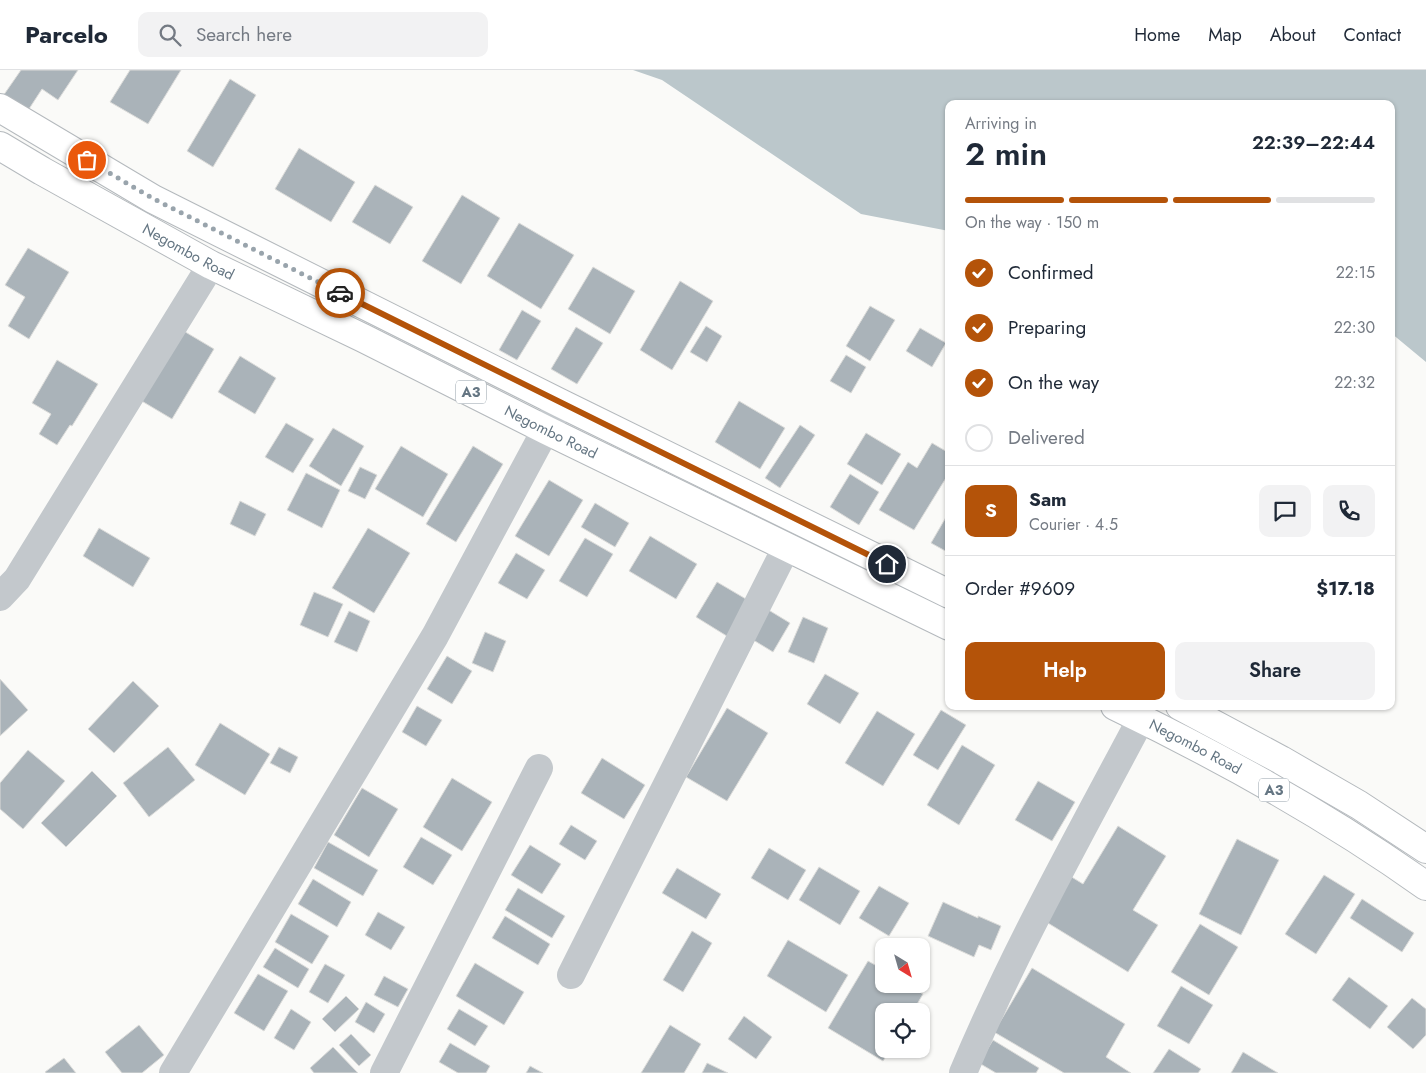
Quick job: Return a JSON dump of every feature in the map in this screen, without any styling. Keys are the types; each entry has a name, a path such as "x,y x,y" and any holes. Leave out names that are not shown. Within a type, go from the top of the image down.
{"highway":[{"name":"Negombo Road","path":"0,108 154,199 560,403 945,592"},
{"name":"Negombo Road","path":"0,146 210,265 363,338 786,548 945,624"},
{"name":"Negombo Road","path":"1123,710 1261,782 1343,830 1426,886"},
{"name":"Negombo Road","path":"1188,710 1282,760 1359,805 1426,849"}],"street":[{"path":"0,597 17,578 210,265"},
{"path":"173,1073 435,636 560,403"},
{"path":"571,975 786,548"},
{"path":"963,1073 988,1014 1030,929 1141,719"},
{"path":"384,1073 538,768"}],"shaded area":[{"path":"633,70 1426,70 1426,362 1395,336 1395,100 945,100 945,230 861,214 662,80"}],"building":[{"path":"21,70 78,70 58,100 42,89 27,112 3,96"},
{"path":"130,70 181,70 148,124 110,102"},
{"path":"230,79 256,95 213,167 187,151"},
{"path":"299,148 355,182 331,222 275,189"},
{"path":"375,185 413,207 390,244 352,222"},
{"path":"462,195 500,218 461,284 422,261"},
{"path":"519,223 574,255 541,309 487,276"},
{"path":"28,248 69,272 29,339 8,326 25,297 5,285"},
{"path":"593,267 635,291 610,334 568,309"},
{"path":"680,281 713,301 672,370 640,350"},
{"path":"870,306 895,320 870,361 846,346"},
{"path":"522,310 541,321 517,360 499,350"},
{"path":"706,326 722,336 707,362 690,352"},
{"path":"576,327 603,343 577,384 551,369"},
{"path":"920,328 945,342 932,367 906,351"},
{"path":"182,330 214,349 172,419 140,400"},
{"path":"846,355 866,367 851,393 830,381"},
{"path":"240,356 276,378 255,414 218,392"},
{"path":"57,360 98,384 72,426 70,425 57,445 39,434 51,414 32,403"},
{"path":"739,401 785,428 760,469 715,442"},
{"path":"286,423 314,439 293,473 265,457"},
{"path":"800,425 815,435 780,488 765,478"},
{"path":"333,428 364,446 341,486 309,466"},
{"path":"866,433 901,454 882,485 847,464"},
{"path":"932,443 945,451 945,480 914,530 879,510 908,462 917,468"},
{"path":"401,446 448,474 423,517 375,489"},
{"path":"473,446 503,464 456,542 426,524"},
{"path":"360,467 377,475 365,499 348,491"},
{"path":"306,473 340,490 322,528 287,510"},
{"path":"850,474 879,492 859,525 830,507"},
{"path":"549,480 583,500 549,556 515,536"},
{"path":"240,501 266,514 255,536 230,524"},
{"path":"595,503 629,523 615,547 581,527"},
{"path":"945,519 945,551 931,543"},
{"path":"99,528 150,558 133,587 83,556"},
{"path":"368,528 410,553 374,613 332,588"},
{"path":"650,536 697,564 676,599 629,571"},
{"path":"585,538 613,554 587,597 559,581"},
{"path":"516,553 545,570 527,599 498,583"},
{"path":"717,582 751,602 730,638 696,617"},
{"path":"314,592 343,604 328,637 300,625"},
{"path":"762,606 790,623 773,652 745,635"},
{"path":"349,611 370,621 357,652 334,642"},
{"path":"803,617 828,628 814,663 788,652"},
{"path":"485,632 506,641 493,672 472,663"},
{"path":"447,656 472,671 452,704 427,689"},
{"path":"825,674 859,693 840,724 807,704"},
{"path":"0,679 28,710 0,736"},
{"path":"133,681 159,706 114,753 88,729"},
{"path":"417,706 442,720 426,746 402,732"},
{"path":"727,708 768,733 727,801 686,777"},
{"path":"941,710 966,725 938,770 913,755"},
{"path":"877,711 915,734 883,786 845,763"},
{"path":"220,723 270,754 245,795 195,765"},
{"path":"962,745 995,765 959,825 927,805"},
{"path":"168,747 195,780 149,817 123,783"},
{"path":"279,747 298,757 290,773 270,763"},
{"path":"28,750 65,781 23,829 0,809 0,783"},
{"path":"602,758 645,785 624,819 581,793"},
{"path":"92,771 117,796 66,847 41,823"},
{"path":"452,778 492,802 462,851 423,827"},
{"path":"1038,781 1075,802 1052,841 1015,820"},
{"path":"362,788 398,809 369,857 334,835"},
{"path":"571,825 597,841 585,860 559,844"},
{"path":"1118,826 1166,856 1133,910 1158,925 1128,972 1043,920 1070,876 1083,884"},
{"path":"421,837 452,855 433,885 403,867"},
{"path":"1237,839 1279,860 1241,935 1199,914"},
{"path":"328,842 378,870 363,896 314,868"},
{"path":"530,845 561,864 542,894 511,875"},
{"path":"769,848 806,870 788,900 751,878"},
{"path":"819,867 860,891 840,925 799,900"},
{"path":"677,868 721,894 706,919 662,893"},
{"path":"1324,875 1355,894 1316,954 1285,934"},
{"path":"313,879 351,902 337,927 298,904"},
{"path":"879,886 909,903 889,936 859,918"},
{"path":"518,888 565,916 552,938 505,910"},
{"path":"1362,899 1414,933 1402,952 1350,918"},
{"path":"943,902 1001,926 991,950 979,945 974,957 928,936"},
{"path":"378,912 405,927 391,950 365,935"},
{"path":"291,914 329,936 312,964 275,942"},
{"path":"505,916 550,944 538,965 492,938"},
{"path":"1200,924 1238,947 1209,995 1171,972"},
{"path":"692,931 712,943 683,992 663,980"},
{"path":"788,940 848,975 826,1012 767,976"},
{"path":"275,948 309,969 298,988 263,967"},
{"path":"868,961 875,965 875,993 923,994 918,1003 875,1003 875,1056 828,1028"},
{"path":"475,963 524,992 504,1025 456,996"},
{"path":"325,964 345,975 328,1003 309,992"},
{"path":"1032,968 1125,1024 1106,1057 1131,1073 1064,1073 994,1032"},
{"path":"258,974 288,991 264,1031 234,1013"},
{"path":"384,976 408,989 398,1007 374,995"},
{"path":"1349,977 1388,1006 1370,1029 1332,1000"},
{"path":"1181,986 1213,1005 1189,1044 1157,1026"},
{"path":"346,996 359,1009 335,1032 322,1019"},
{"path":"1412,998 1426,1009 1426,1035 1413,1049 1387,1027"},
{"path":"366,1002 385,1014 374,1033 355,1022"},
{"path":"291,1009 311,1022 294,1050 274,1038"},
{"path":"459,1009 488,1026 475,1046 447,1029"},
{"path":"744,1016 772,1037 756,1059 728,1039"},
{"path":"139,1025 164,1055 142,1073 122,1073 105,1052"},
{"path":"670,1025 701,1044 684,1073 641,1073"},
{"path":"351,1034 371,1055 359,1066 339,1045"},
{"path":"993,1040 1039,1068 1036,1073 996,1073 979,1063"},
{"path":"450,1043 490,1066 486,1073 458,1073 439,1062"},
{"path":"333,1047 358,1073 314,1073 310,1068"},
{"path":"1169,1049 1201,1069 1198,1073 1153,1073"},
{"path":"1243,1052 1278,1073 1231,1073"},
{"path":"64,1058 76,1073 45,1072"},
{"path":"707,1063 728,1073 702,1073"},
{"path":"530,1066 543,1073 526,1073"}],"way so far":[{"path":"87,160 154,199 340,293"}],"route":[{"path":"340,293 887,564"}]}
